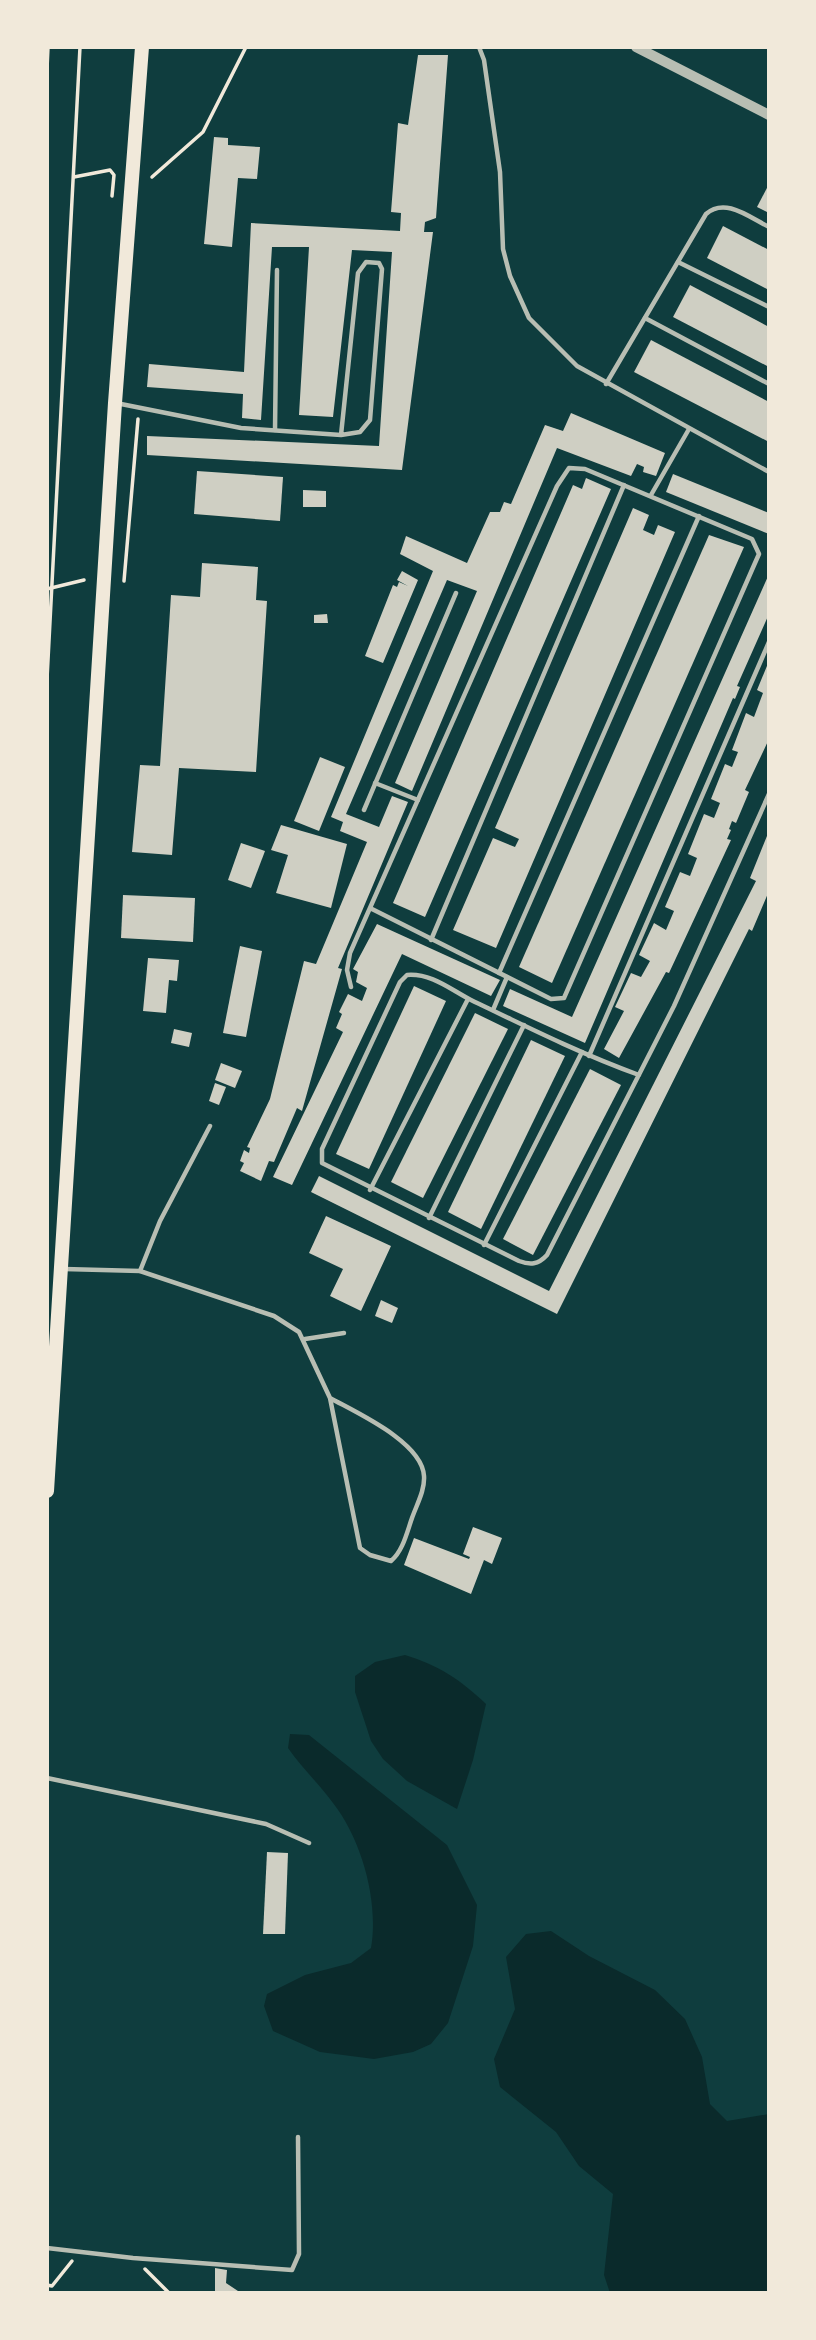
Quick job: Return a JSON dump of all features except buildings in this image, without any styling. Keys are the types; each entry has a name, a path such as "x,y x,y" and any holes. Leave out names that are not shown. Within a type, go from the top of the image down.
{"main road":[{"path":"130,176 133,47"},
{"path":"47,1491 115,403 130,176 142,47"}],"street":[{"path":"636,47 769,115"}],"lane":[{"path":"480,47 500,172 503,249 514,287 529,318 546,339 577,366 769,472"},
{"path":"606,384 706,214 715,207 733,209 769,227"},
{"path":"115,403 241,428 341,435 360,432 370,420 382,269 379,264 373,262 366,262 358,273 341,435"},
{"path":"678,262 769,307"},
{"path":"275,430 277,270"},
{"path":"645,318 769,384"},
{"path":"651,495 689,429"},
{"path":"351,987 347,963 370,908 564,474 576,467 651,495 752,539 759,554 568,993 558,1000 370,908"},
{"path":"431,940 624,485"},
{"path":"499,973 699,516"},
{"path":"363,810 456,593"},
{"path":"589,1056 769,642"},
{"path":"375,783 418,800"},
{"path":"639,1075 589,1056 468,999 446,985 422,976 407,975 400,982 321,1157 325,1167 484,1245 527,1264 541,1262 639,1075 729,889 769,794"},
{"path":"492,1010 508,977"},
{"path":"370,1189 468,999"},
{"path":"429,1218 524,1025"},
{"path":"484,1245 582,1052"},
{"path":"140,1270 160,1221 210,1126"},
{"path":"60,1269 140,1270 274,1316 291,1326 304,1339 330,1398 360,1548 370,1555 391,1561 401,1549 423,1490 422,1466 415,1453 388,1432 330,1398"},
{"path":"304,1339 344,1333"},
{"path":"47,1778 266,1824 309,1843"},
{"path":"47,2248 133,2258 292,2270 299,2254 298,2137"}],"path":[{"path":"47,69 48,47"},
{"path":"47,679 80,47"},
{"path":"152,177 203,132 246,47"},
{"path":"74,177 110,170 114,175 112,203"},
{"path":"124,581 139,408"},
{"path":"47,589 84,580"},
{"path":"47,2285 52,2286 79,2252"},
{"path":"133,2258 169,2293"}],"water":[{"path":"405,1655 448,1674 486,1704 473,1760 457,1809 407,1781 383,1759 371,1741 355,1692 355,1676 375,1662"},
{"path":"290,1734 309,1735 447,1845 477,1905 473,1946 448,2023 431,2044 413,2052 374,2059 320,2052 273,2031 264,2006 267,1994 305,1975 351,1963 371,1948 373,1930 370,1892 360,1853 333,1803 288,1748"},
{"path":"551,1931 589,1956 655,1990 685,2019 702,2057 710,2104 727,2121 769,2114 769,2293 610,2293 604,2275 613,2194 579,2166 556,2132 500,2087 494,2059 515,2009 506,1957 526,1934"}]}
